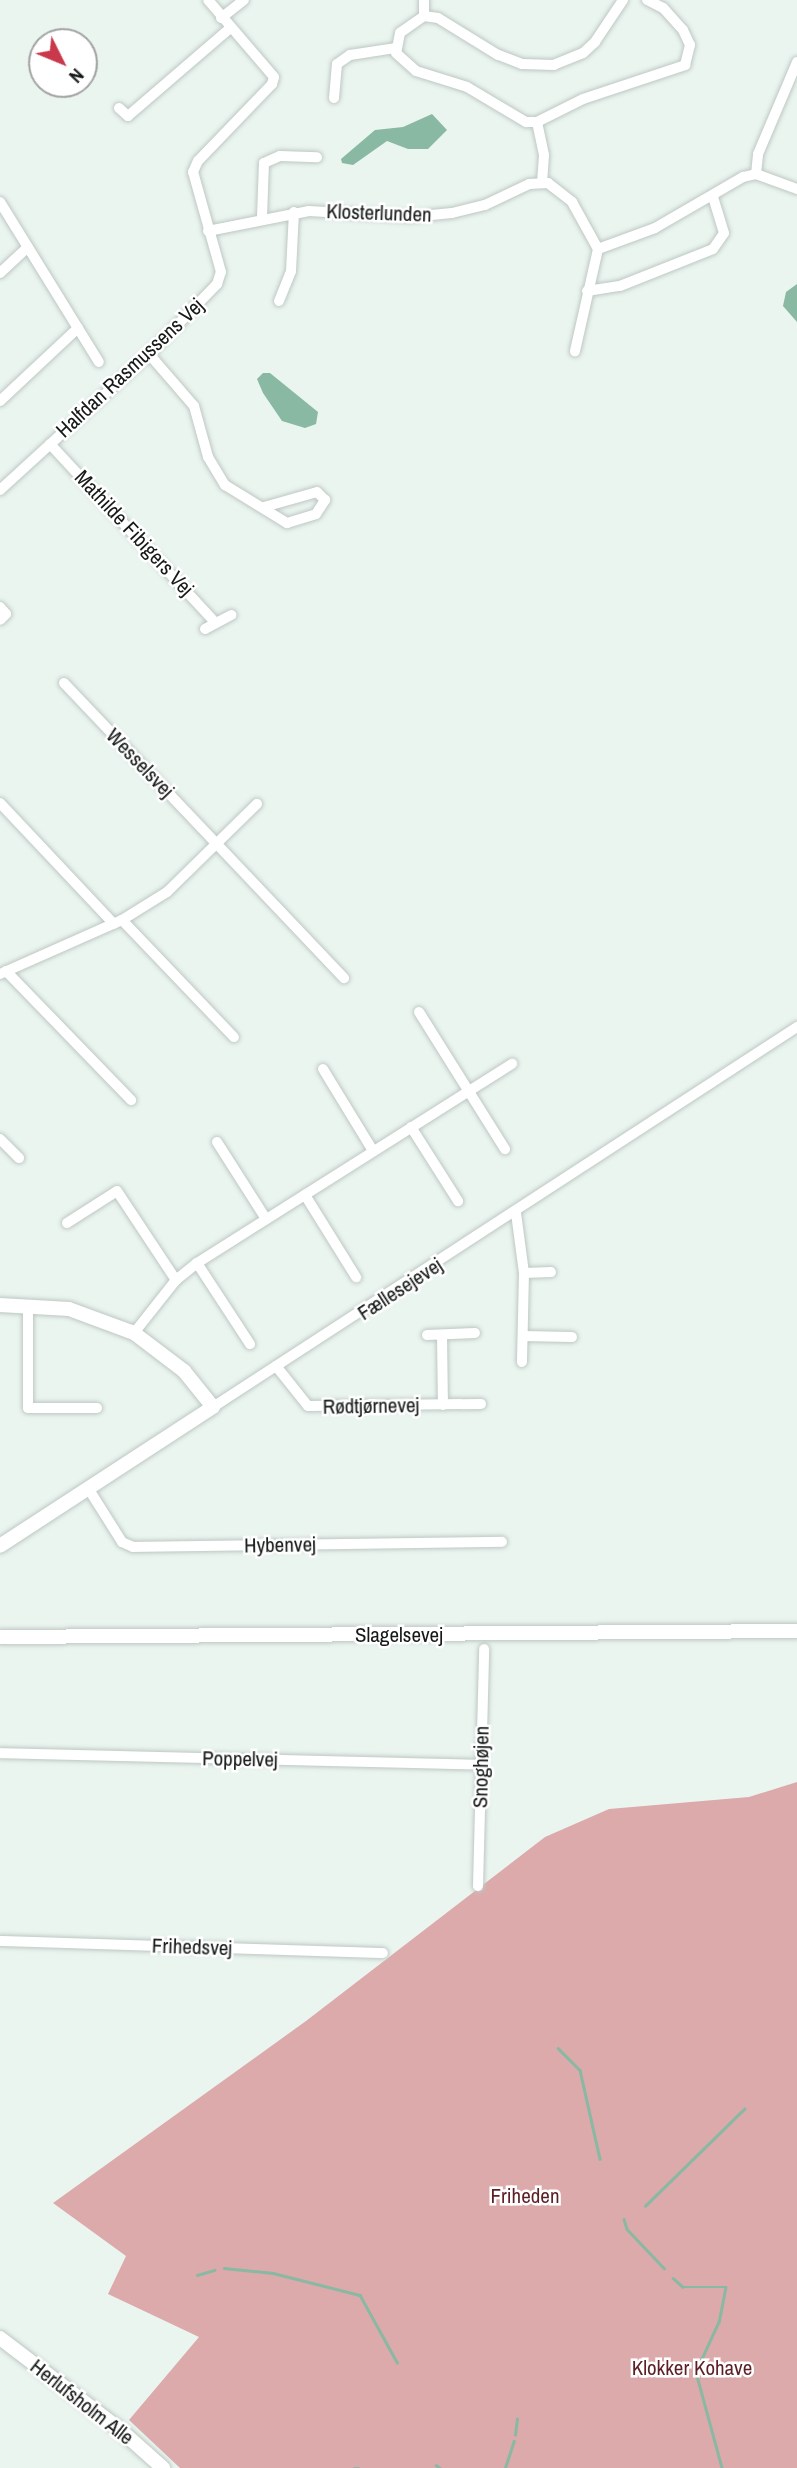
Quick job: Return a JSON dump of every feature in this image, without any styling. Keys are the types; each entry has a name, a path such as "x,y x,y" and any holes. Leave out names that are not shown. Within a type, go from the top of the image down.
{"street":[{"name":"Halfdan Rasmussens Vej","path":"0,490 149,354 217,284 220,272 193,172 198,161 274,77 229,29 208,0"},
{"path":"221,18 244,0"},
{"path":"424,0 424,16"},
{"path":"623,0 595,42 583,53 554,65 522,64 498,55 438,18 424,16 400,33 396,48 403,63 416,71 467,87 526,122 537,122 583,99 685,65 690,45 683,30 663,8 647,0"},
{"path":"119,108 128,116 229,29"},
{"path":"334,98 337,64 350,55 396,48"},
{"path":"756,173 758,154 797,62"},
{"path":"537,122 544,155 542,182 560,190 572,202 598,248 575,351"},
{"path":"262,217 264,163 279,156 317,157"},
{"path":"756,173 797,189"},
{"path":"598,248 655,228 756,173"},
{"name":"Klosterlunden","path":"208,230 294,212 411,217 452,213 542,182"},
{"path":"587,291 620,286 713,249 724,233 713,197"},
{"path":"0,202 99,362"},
{"name":"Klosterlunden","path":"279,300 294,256 294,212"},
{"path":"0,273 28,247"},
{"path":"0,401 78,328"},
{"path":"149,354 194,406 216,474 225,485 287,523 301,522 316,514 325,500 317,492 264,507"},
{"name":"Mathilde Fibigers Vej","path":"50,444 216,623"},
{"path":"0,607 6,614 0,620"},
{"path":"205,629 231,615"},
{"name":"Wesselsvej","path":"64,683 344,978"},
{"path":"0,803 234,1037"},
{"path":"131,1100 3,973 118,922 167,892 257,804"},
{"path":"419,1012 505,1149"},
{"name":"Fællesejevej","path":"0,1546 516,1213 797,1027"},
{"path":"134,1334 176,1280 197,1264 512,1064"},
{"path":"323,1069 373,1151"},
{"path":"411,1127 458,1201"},
{"path":"0,1139 19,1158"},
{"path":"217,1142 267,1219"},
{"path":"67,1223 117,1191 176,1280"},
{"path":"305,1195 356,1277"},
{"path":"516,1213 524,1273 522,1362"},
{"path":"197,1264 250,1344"},
{"path":"524,1273 551,1272"},
{"path":"0,1305 69,1309 134,1334 184,1371 213,1407"},
{"path":"28,1305 28,1408 97,1408"},
{"path":"427,1335 475,1333"},
{"name":"Rødtjørnevej","path":"442,1335 443,1405"},
{"path":"523,1336 572,1337"},
{"name":"Rødtjørnevej","path":"276,1366 307,1406 481,1404"},
{"name":"Hybenvej","path":"88,1488 122,1542 133,1547 502,1542"},
{"name":"Slagelsevej","path":"0,1636 797,1631"},
{"name":"Snoghøjen","path":"478,1886 484,1649"},
{"name":"Poppelvej","path":"0,1753 481,1765"},
{"name":"Frihedsvej","path":"0,1941 383,1953"},
{"name":"Herlufsholm Alle","path":"0,2338 163,2468"}],"green space":[{"name":"Friheden","path":"797,1782 797,2468 180,2468 129,2420 199,2337 108,2294 126,2256 53,2203 306,2021 545,1837 609,1809 749,1797"}],"shaded area":[{"path":"432,114 447,130 428,149 408,149 387,141 353,165 342,163 341,159 375,130 403,127"},
{"path":"797,284 797,322 783,306 786,292"},
{"path":"263,373 270,373 318,412 316,424 305,428 282,421 257,379"}],"waterway":[{"path":"558,2048 580,2070 600,2159"},
{"path":"645,2206 744,2109"},
{"path":"624,2219 627,2229 664,2268"},
{"path":"224,2268 273,2273 360,2295 397,2362"},
{"path":"197,2275 214,2270"},
{"path":"673,2278 683,2287 726,2287 719,2322 696,2372 722,2468"},
{"path":"515,2435 517,2419"},
{"path":"505,2468 514,2441"},
{"path":"436,2465 440,2468"},
{"path":"354,2468 359,2468"}],"park label":[{"name":"Klokker Kohave","path":"692,2368"}]}
